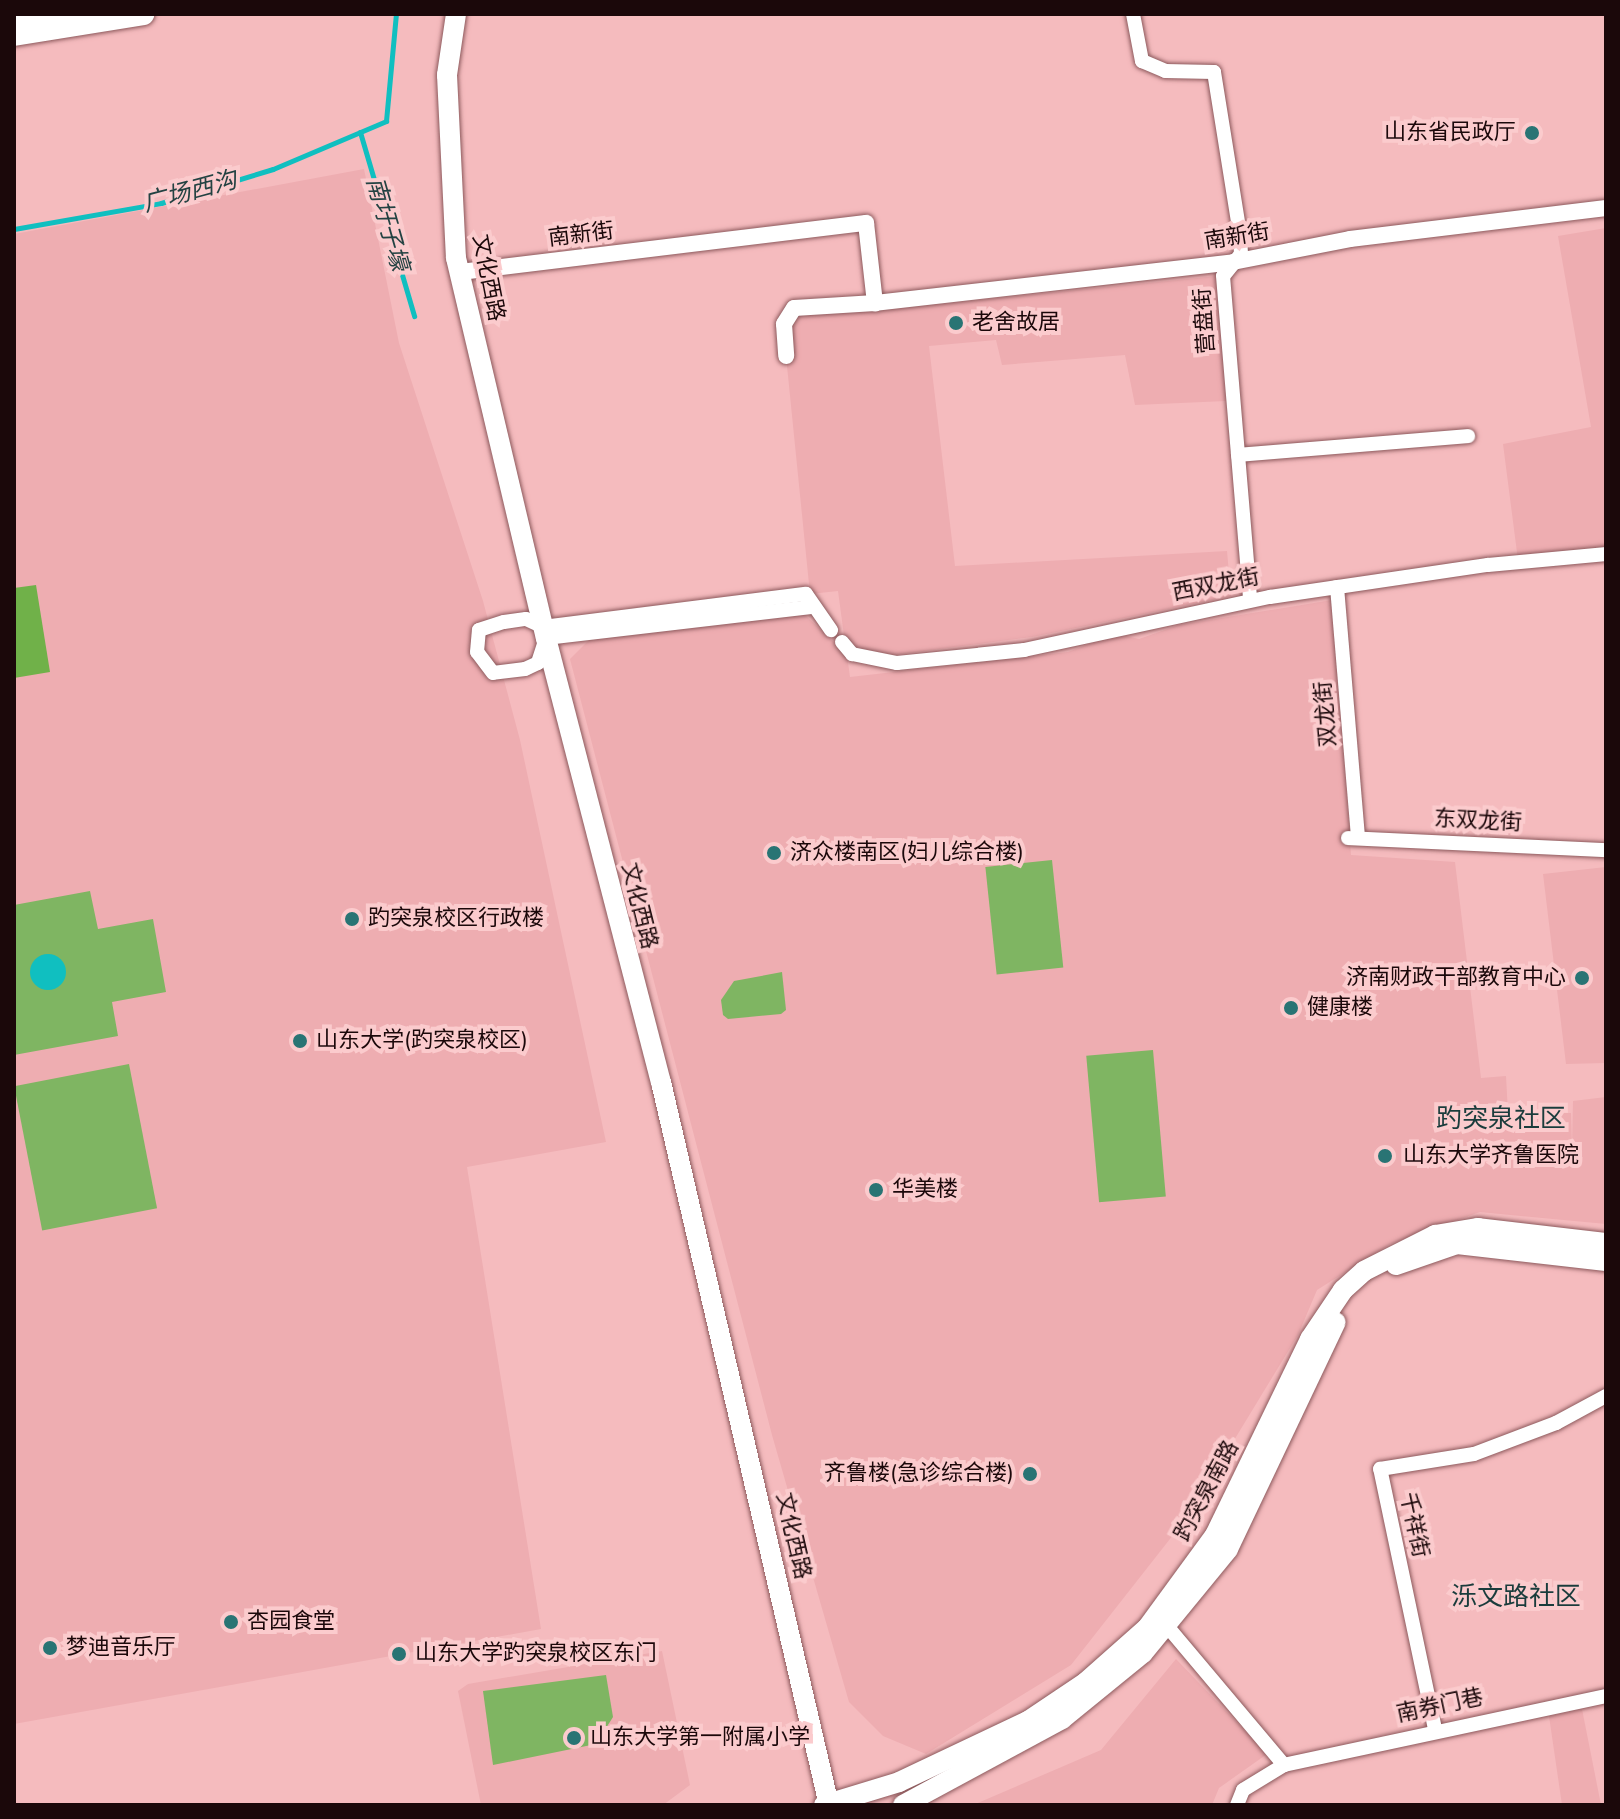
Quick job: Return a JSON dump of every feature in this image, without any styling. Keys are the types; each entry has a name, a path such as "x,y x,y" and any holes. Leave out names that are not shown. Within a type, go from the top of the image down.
{"main road":[{"path":"14,24 68,14"},
{"path":"14,35 143,14"},
{"name":"文化西路","path":"456,14 447,75 460,272 533,626 661,1082 827,1805"},
{"name":"趵突泉南路","path":"827,1805 899,1782 1028,1721 1086,1682 1147,1628 1215,1535 1310,1339 1343,1290 1364,1271 1435,1235 1478,1228 1606,1243"},
{"name":"趵突泉南路","path":"903,1805 1062,1719 1143,1653 1167,1626 1228,1549 1310,1368 1360,1288 1401,1262 1457,1244 1606,1261"}],"street":[{"name":"营盘街","path":"1133,14 1142,61 1165,71 1214,72 1240,235 1241,254 1223,276 1250,600"},
{"name":"南新街","path":"786,356 784,324 794,308 875,303 1233,262 1350,239 1606,208"},
{"name":"南新街","path":"460,272 866,223 875,303"},
{"path":"1238,455 1468,436"},
{"name":"西双龙街","path":"533,626 532,666 493,673 476,652 479,630 533,626 811,607 852,654 897,663 1024,650 1250,600 1606,554"},
{"name":"双龙街","path":"1337,587 1353,837"},
{"name":"东双龙街","path":"1353,837 1606,850"},
{"name":"千祥街","path":"1435,1729 1380,1469 1474,1454 1556,1423 1606,1396"},
{"path":"1167,1626 1284,1765"},
{"name":"南券门巷","path":"1237,1805 1243,1790 1284,1765 1435,1729 1606,1696"}],"shaded area":[{"name":"山东大学(趵突泉校区)","path":"364,169 399,343 483,601 520,740 606,1142 467,1167 541,1629 14,1724 14,234"},
{"path":"1606,228 1606,560 1519,568 1503,444 1591,427 1558,236"},
{"path":"1217,276 1226,401 1135,405 1125,355 1002,365 996,340 929,346 955,566 1227,551 1231,596 1032,637 886,656 845,643 838,591 810,594 786,356 794,308 940,304"},
{"name":"山东大学齐鲁医院","path":"1332,600 1351,855 1455,862 1481,1078 1506,1076 1508,1113 1571,1113 1572,1147 1573,1101 1606,1097 1606,1224 1480,1212 1390,1244 1317,1290 1298,1335 1188,1516 1071,1665 926,1754 883,1736 849,1702 772,1435 570,659 592,637 803,613 847,655 850,677 1068,652 1116,634 1139,639 1179,625"},
{"name":"济南财政干部教育中心","path":"1606,867 1606,1063 1566,1064 1543,874"},
{"name":"山东大学第一附属小学","path":"662,1651 690,1785 663,1805 481,1805 458,1691 468,1684"},
{"path":"1176,1659 1267,1754 1219,1788 1212,1805 973,1805 1101,1750"},
{"path":"1582,1709 1601,1805 1562,1805 1549,1716"}],"green space":[{"path":"36,585 50,672 14,678 14,588"},
{"path":"1052,860 1063,967 997,974 985,867"},
{"path":"90,891 98,929 153,919 166,992 112,1002 118,1036 14,1055 14,905"},
{"path":"782,972 786,1010 781,1014 728,1019 723,1015 721,1000 734,981"},
{"path":"1153,1050 1166,1196 1099,1202 1086,1056"},
{"path":"129,1064 157,1208 42,1231 14,1086"},
{"path":"606,1675 613,1717 596,1744 493,1765 483,1691"}],"water":[{"path":"48,954 61,959 66,972 61,985 48,990 35,985 30,972 35,959"}],"waterway":[{"name":"广场西沟","path":"14,229 161,203 273,169 386,121 396,14"},
{"name":"南圩子壕","path":"360,132 414,316"}],"place":[{"name":"山东省民政厅","path":"1532,133"},
{"name":"老舍故居","path":"956,323"},
{"name":"济众楼南区(妇儿综合楼)","path":"774,853"},
{"name":"趵突泉校区行政楼","path":"352,919"},
{"name":"济南财政干部教育中心","path":"1582,978"},
{"name":"健康楼","path":"1291,1008"},
{"name":"山东大学(趵突泉校区)","path":"300,1041"},
{"name":"山东大学齐鲁医院","path":"1385,1156"},
{"name":"华美楼","path":"876,1190"},
{"name":"齐鲁楼(急诊综合楼)","path":"1030,1474"},
{"name":"杏园食堂","path":"231,1622"},
{"name":"梦迪音乐厅","path":"50,1648"},
{"name":"山东大学趵突泉校区东门","path":"399,1654"},
{"name":"山东大学第一附属小学","path":"574,1738"}],"district":[{"name":"趵突泉社区","path":"1501,1119"},
{"name":"泺文路社区","path":"1516,1597"}]}
